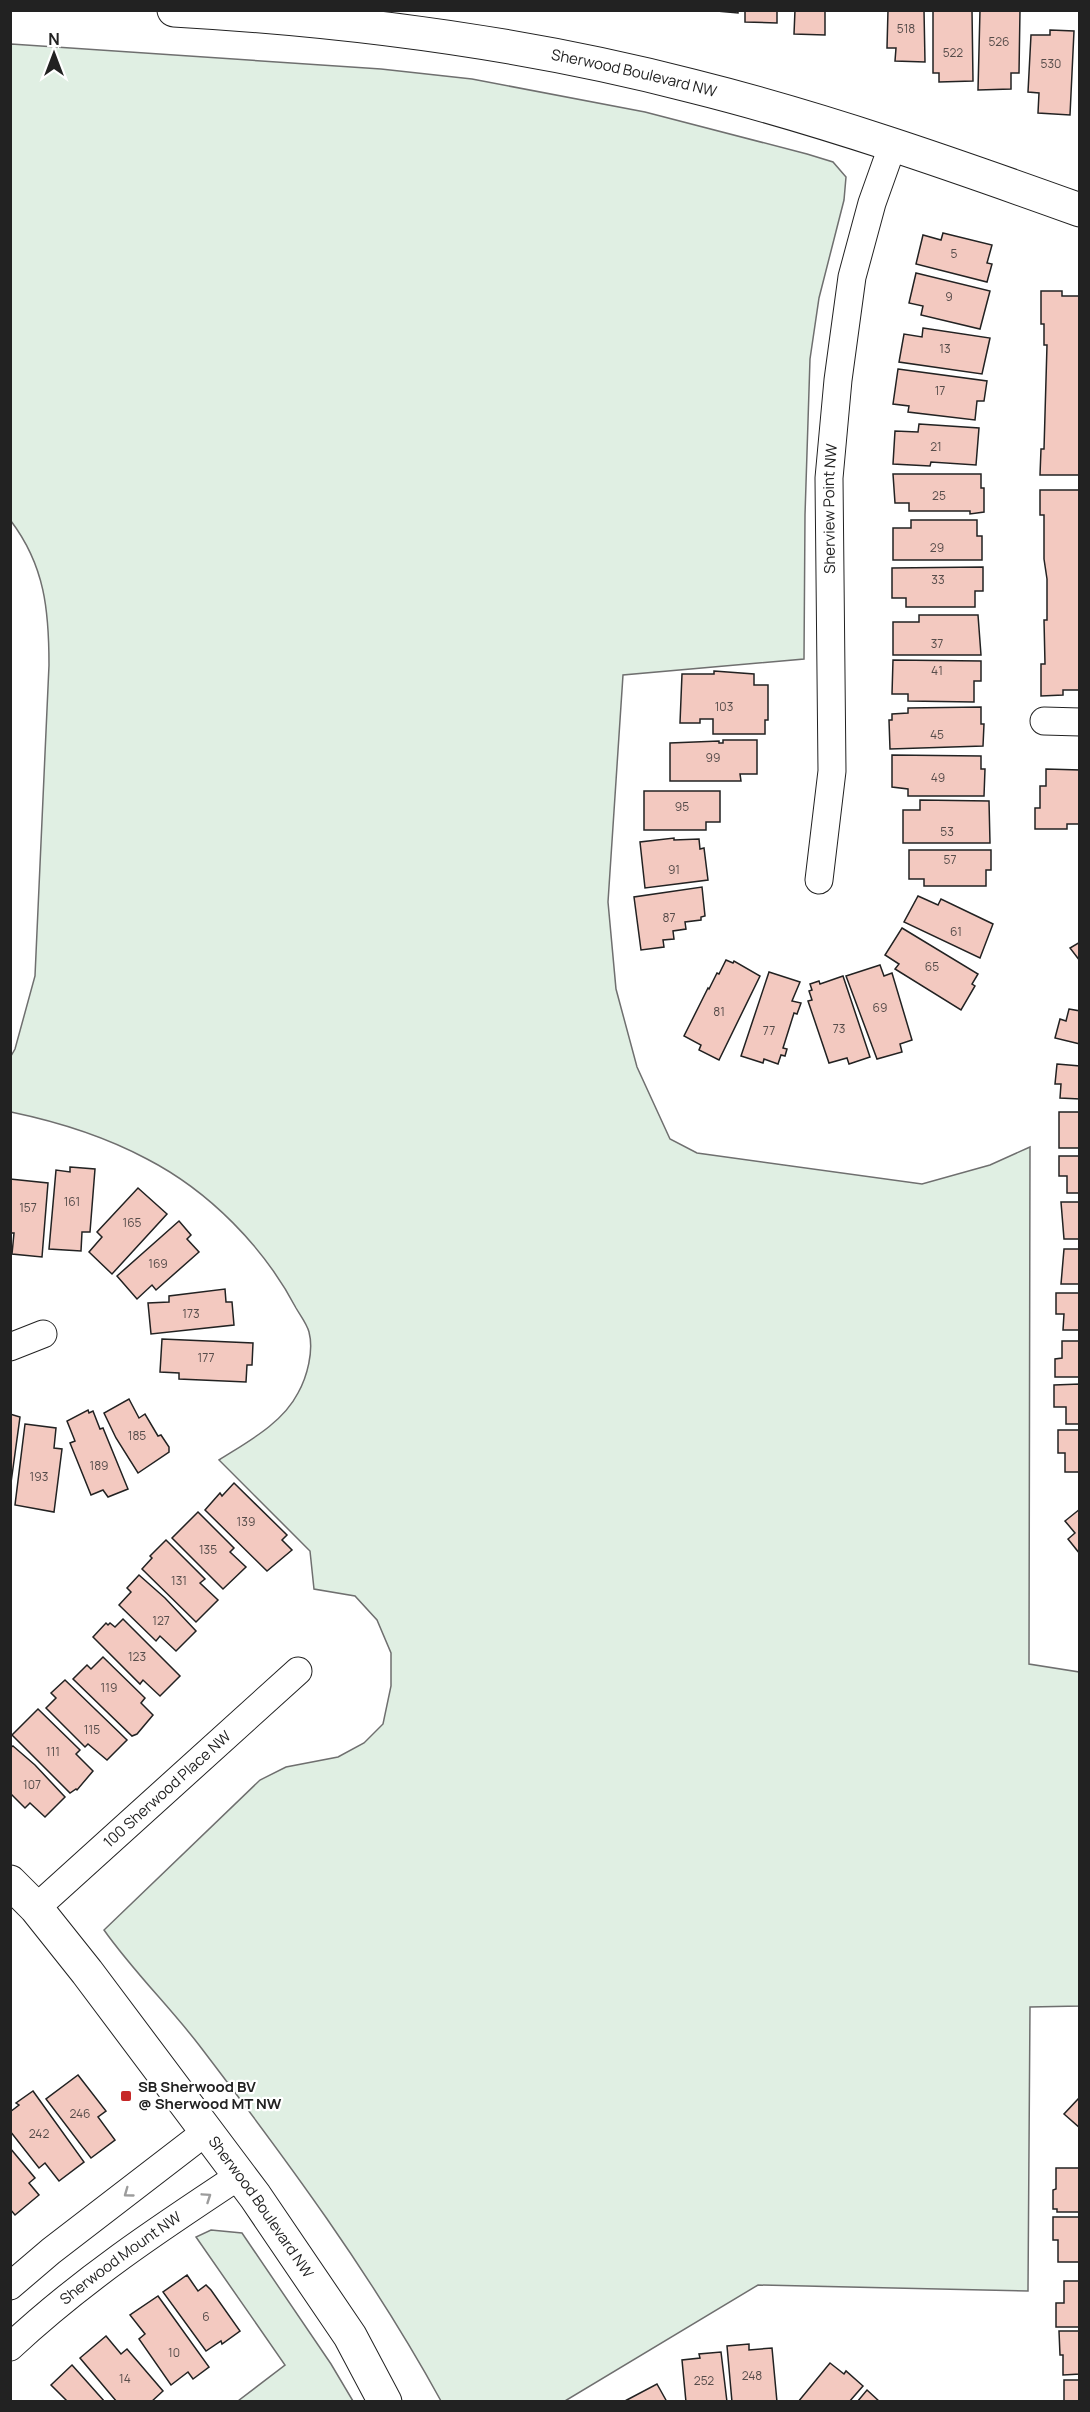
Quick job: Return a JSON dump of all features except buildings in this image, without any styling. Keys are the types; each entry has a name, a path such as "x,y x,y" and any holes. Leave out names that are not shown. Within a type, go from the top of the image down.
{"street":[{"name":"Sherwood Boulevard NW","path":"174,10 328,22 518,49 689,85 774,107 893,144 1080,210"},
{"name":"Sherview Point NW","path":"819,879 832,771 829,478 838,380 852,277 872,203 893,144"},
{"path":"1044,721 1080,722"},
{"path":"10,1347 43,1334"},
{"name":"100 Sherwood Place NW","path":"36,1908 297,1671"},
{"name":"Sherwood Boulevard NW","path":"10,1882 36,1908 255,2196 350,2336 385,2402"},
{"path":"10,2286 51,2251 207,2131"},
{"name":"Sherwood Mount NW","path":"10,2347 88,2279 134,2245 239,2176"}],"green space":[{"path":"11,44 381,69 472,79 645,112 807,154 833,162 846,177 844,200 819,298 810,359 805,515 804,659 623,675 608,902 616,989 637,1067 670,1139 697,1153 922,1184 990,1165 1030,1147 1029,1664 1079,1672 1080,2006 1030,2007 1028,2291 758,2285 565,2401 441,2401 386,2308 296,2175 199,2045 104,1930 260,1780 286,1767 338,1757 364,1743 383,1724 391,1686 391,1653 377,1620 355,1596 314,1589 310,1551 219,1460 252,1439 283,1414 298,1393 307,1372 311,1347 308,1329 268,1263 251,1242 213,1204 170,1172 131,1151 98,1137 64,1125 11,1112 11,1056 15,1049 35,976 49,665 48,626 43,590 31,555 11,521"},
{"path":"211,2230 242,2233 331,2364 353,2401 238,2401 285,2365 196,2237"}],"place":[{"name":"SB Sherwood BV @ Sherwood MT NW","path":"126,2096"}]}
